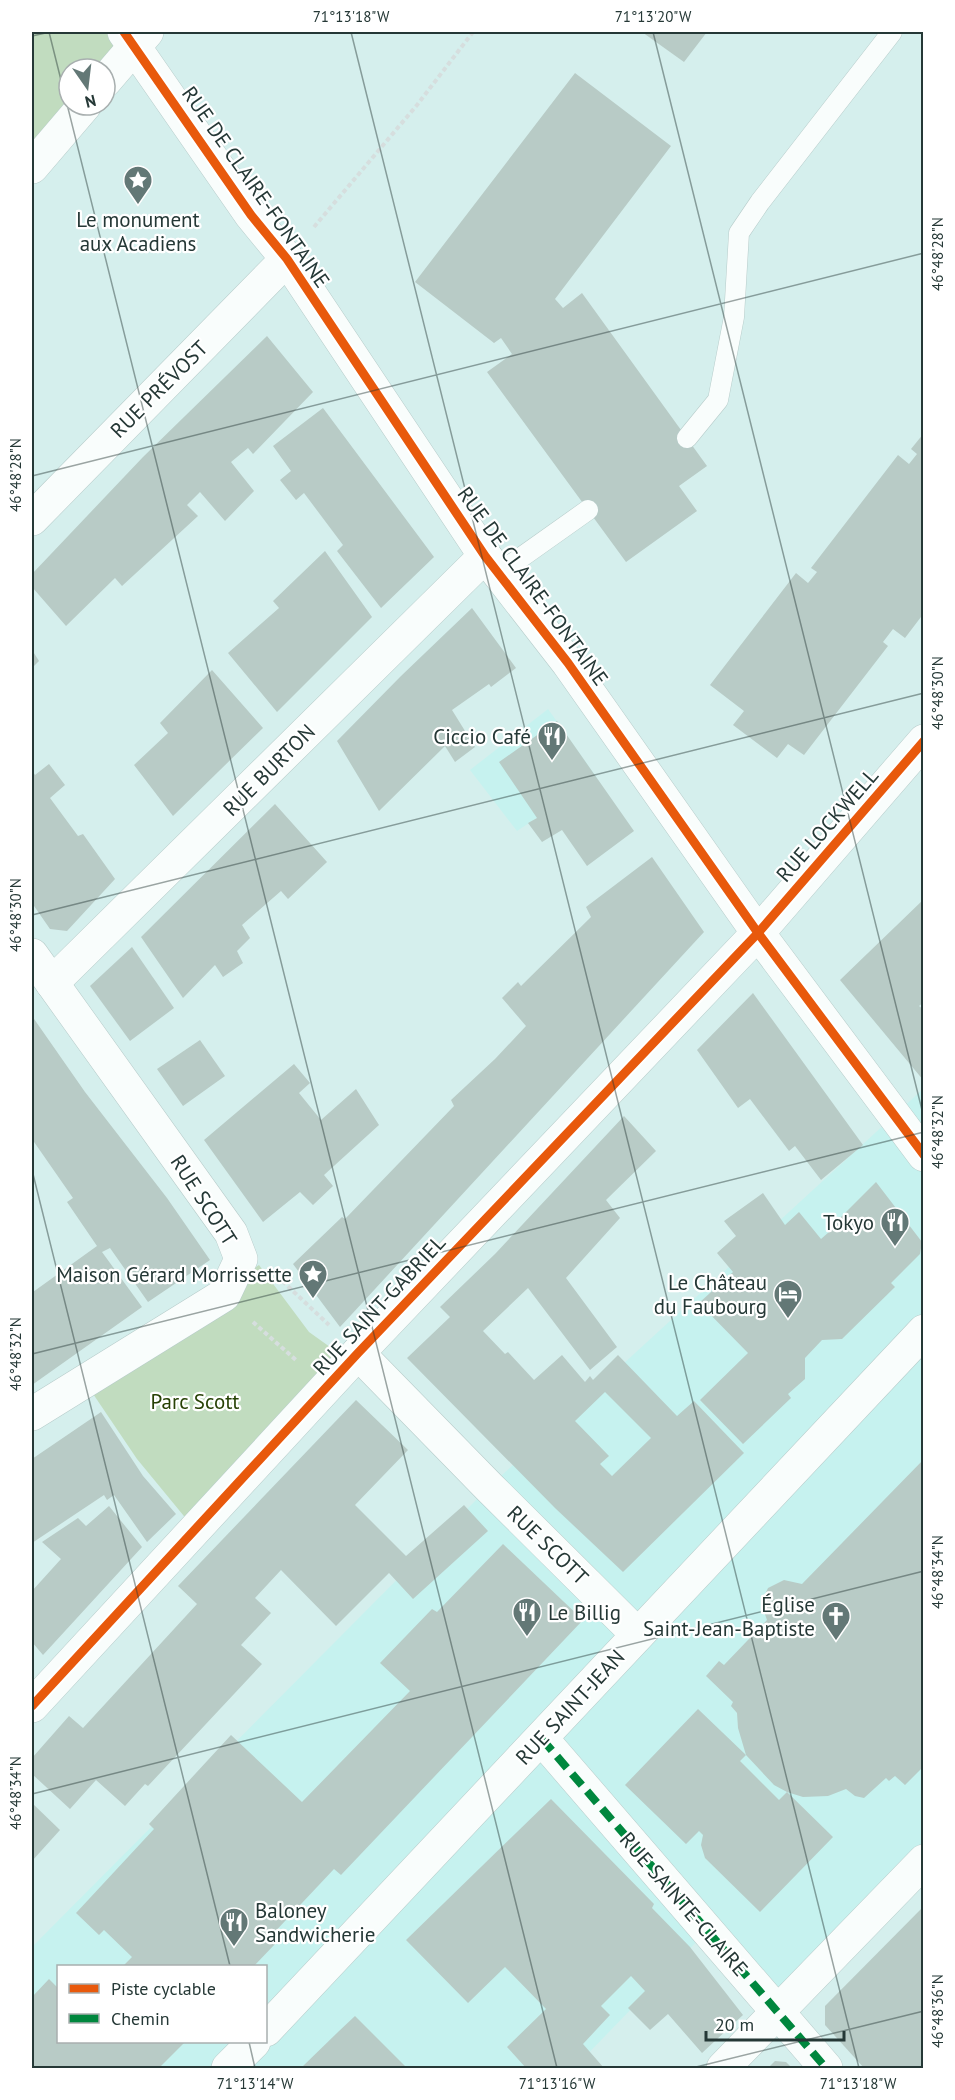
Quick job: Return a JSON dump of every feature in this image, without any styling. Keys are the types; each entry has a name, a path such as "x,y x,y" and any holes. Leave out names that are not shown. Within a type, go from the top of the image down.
{"street":[{"name":"RUE DE CLAIRE-FONTAINE","path":"135,37 251,215 287,260 492,565 594,700 758,933 924,1155"},
{"path":"117,63 135,37"},
{"path":"32,167 75,117"},
{"name":"RUE PRÉVOST","path":"32,519 287,260"},
{"name":"RUE BURTON","path":"52,983 492,565"},
{"name":"RUE LOCKWELL","path":"758,933 924,741"},
{"name":"RUE SAINT-GABRIEL","path":"32,1706 358,1353 758,933"},
{"name":"RUE SCOTT","path":"32,955 231,1233 241,1259 224,1295"},
{"path":"32,1414 224,1295"},
{"name":"RUE SAINT-JEAN","path":"267,2029 924,1331"},
{"name":"RUE SCOTT","path":"358,1353 637,1634"},
{"name":"RUE SAINTE-CLAIRE","path":"542,1739 826,2068"},
{"path":"723,2068 924,1861"},
{"path":"228,2068 253,2043"}],"lane":[{"path":"687,438 718,400 734,317 739,233 759,202 892,32"},
{"path":"492,565 588,510"}],"path":[{"path":"287,260 417,105 473,32"},
{"path":"231,1233 358,1353"},
{"path":"224,1295 326,1388"}],"shaded area":[{"path":"548,709 597,778 517,831 470,770"},
{"path":"923,1089 923,1861 777,2012 707,1931 574,2068 32,2068 32,1947 489,1487"}],"green space":[{"path":"32,32 147,32 117,58 57,57 57,117 62,117 32,167"},
{"name":"Parc Scott","path":"259,1265 309,1332 330,1347 358,1353 188,1521 137,1459 83,1379"}],"building":[{"path":"642,32 707,32 684,62"},
{"path":"575,73 671,146 555,299 563,308 582,293 707,466 679,486 697,511 626,562 487,372 512,354 501,338 494,343 415,282"},
{"path":"267,336 313,392 253,454 248,448 231,462 254,491 225,521 200,492 187,505 198,516 122,586 115,578 66,626 32,587 32,574 143,457"},
{"path":"323,408 434,557 381,608 337,551 343,545 304,493 296,500 280,480 291,471 273,446"},
{"path":"924,433 924,613 905,638 893,629 883,642 888,646 804,755 788,744 777,758 733,725 744,711 710,685 796,573 808,583 817,572 811,568 898,455 909,464 917,454 911,449"},
{"path":"325,551 372,617 277,712 228,653 279,608 273,601"},
{"path":"472,608 516,668 491,687 489,684 452,710 475,747 455,762 445,746 379,811 337,741"},
{"path":"32,650 39,661 32,668"},
{"path":"212,670 263,728 173,816 134,765 168,733 160,723"},
{"path":"557,721 634,831 587,866 562,830 542,842 528,823 537,818 499,762"},
{"path":"49,764 65,785 50,798 78,836 83,834 115,879 67,931 50,929 32,903 32,770 35,775"},
{"path":"275,804 327,862 288,899 281,891 242,925 250,938 237,951 243,963 223,977 215,965 183,998 141,937"},
{"path":"652,857 704,932 340,1327 293,1264 342,1217 345,1219 454,1106 451,1100 526,1026 502,998 518,982 521,986 591,917 586,907"},
{"path":"924,899 924,1002 919,1006 924,1010 924,1081 840,980"},
{"path":"132,947 174,1008 130,1041 90,986"},
{"path":"753,993 863,1145 821,1180 795,1146 789,1151 750,1099 738,1108 697,1050"},
{"path":"32,1016 85,1092 167,1198 210,1260 148,1302 110,1248 102,1252 142,1307 32,1385 32,1290 33,1292 97,1246 67,1202 73,1198 32,1139 34,1124 32,1120"},
{"path":"200,1040 225,1076 183,1106 157,1069"},
{"path":"294,1064 310,1083 299,1093 321,1120 356,1089 379,1125 324,1175 333,1186 313,1205 300,1192 263,1222 204,1140"},
{"path":"624,1116 656,1151 606,1200 620,1218 566,1278 617,1347 590,1370 528,1288 483,1331 505,1354 508,1352 534,1380 562,1355 585,1382 590,1376 593,1380 618,1355 677,1416 694,1401 744,1453 623,1572 555,1508 407,1358 450,1317 440,1307 495,1254","holes":["605,1392 651,1438 612,1476 600,1464 609,1456 575,1421"]},
{"path":"876,1182 922,1242 920,1254 891,1283 895,1287 842,1339 822,1340 805,1358 805,1379 788,1394 791,1398 743,1444 700,1400 748,1353 699,1303 733,1272 717,1253 736,1236 724,1221 763,1193 785,1225 799,1212 821,1239"},
{"path":"356,1400 408,1450 355,1505 406,1556 464,1505 488,1531 413,1599 389,1573 336,1626 281,1570 255,1598 271,1613 241,1645 262,1664 148,1786 145,1784 125,1806 96,1780 70,1809 32,1774 32,1758 69,1716 83,1728 197,1604 178,1586"},
{"path":"101,1412 143,1476 176,1514 147,1542 114,1495 107,1500 104,1495 32,1543 32,1459"},
{"name":"Église Saint-Jean-Baptiste","path":"924,1459 924,1766 905,1785 895,1776 889,1781 886,1778 864,1798 855,1796 846,1789 828,1796 803,1797 774,1785 746,1755 738,1728 737,1713 731,1706 733,1702 706,1676 719,1661 724,1665 767,1620 761,1603 768,1588 784,1580 802,1584"},
{"path":"109,1506 142,1547 43,1655 32,1642 32,1591 61,1559 42,1542 78,1518 86,1526"},
{"path":"503,1544 583,1620 341,1875 334,1869 270,1937 276,1943 255,1965 124,1965 132,1957 104,1930 99,1935 76,1913 154,1829 149,1824 231,1735 302,1802 410,1691 380,1663 432,1609 437,1612"},
{"path":"698,1709 746,1755 740,1761 779,1800 787,1792 833,1837 760,1912 705,1858 701,1845 703,1835 699,1831 686,1844 625,1785"},
{"path":"551,1799 654,1904 652,1908 690,1947 743,2015 702,2053 668,2014 650,2030 628,2008 645,1991 631,1976 601,2006 610,2015 583,2044 604,2068 526,2068 507,2047 546,2009 505,1967 468,2003 406,1940"},
{"path":"32,1803 60,1830 32,1861"},
{"path":"924,1906 924,2068 864,2068 825,2025 825,2006"},
{"path":"49,1979 57,1987 57,2043 184,2043 159,2068 32,2068 32,1997"},
{"path":"355,2016 407,2068 301,2068 338,2032"},
{"path":"775,2061 786,2062 792,2068 768,2068"}],"marked path":[{"path":"542,1739 826,2068"}],"cycle path":[{"path":"124,32 251,215 287,259 485,556 568,663 758,933 924,1155"},
{"path":"32,1706 358,1353 758,933 924,741"}],"place":[{"name":"Le monument aux Acadiens","path":"138,206"},
{"name":"Ciccio Café","path":"552,762"},
{"name":"Tokyo","path":"895,1248"},
{"name":"Maison Gérard Morrissette","path":"313,1300"},
{"name":"Le Château du Faubourg","path":"788,1320"},
{"name":"Le Billig","path":"527,1638"},
{"name":"Église Saint-Jean-Baptiste","path":"836,1642"},
{"name":"Baloney Sandwicherie","path":"234,1948"}]}
